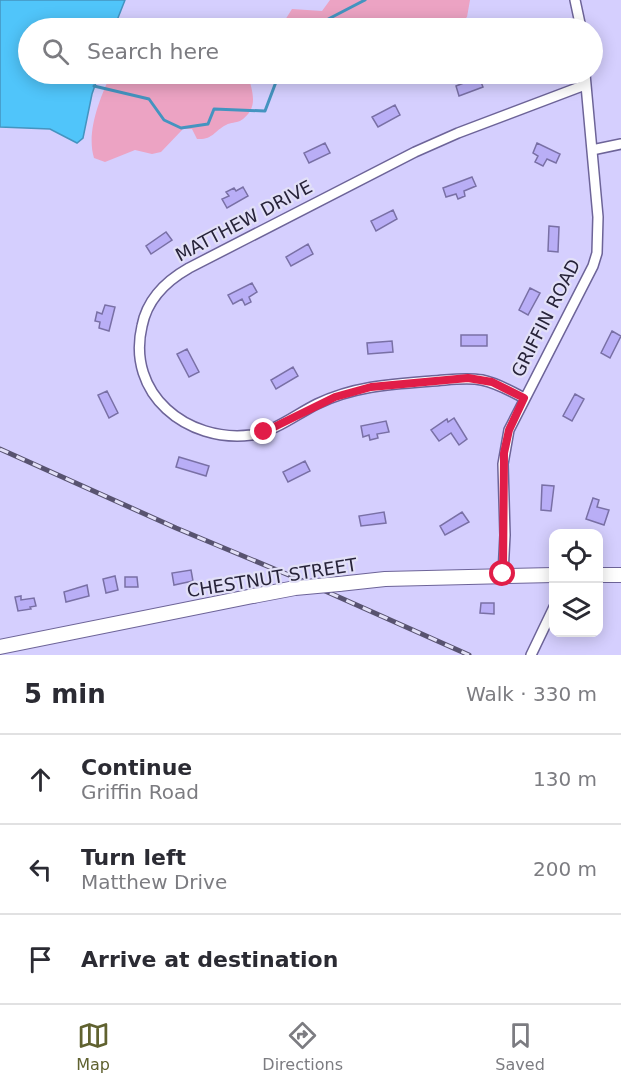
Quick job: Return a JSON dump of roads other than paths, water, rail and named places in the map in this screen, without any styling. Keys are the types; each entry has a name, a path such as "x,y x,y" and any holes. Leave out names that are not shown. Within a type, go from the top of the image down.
{"main road":[{"name":"CHESTNUT STREET","path":"0,647 295,588 385,579 549,574"},
{"path":"603,575 621,575"}],"street":[{"path":"575,0 579,18"},
{"name":"GRIFFIN ROAD","path":"503,574 504,453 509,430 593,266 597,253 598,217 585,85"},
{"name":"MATTHEW DRIVE","path":"524,398 492,382 468,378 371,387 335,397 264,432 249,435 211,433 180,421 167,410 151,390 139,355 141,329 146,312 156,295 180,273 197,263 415,152 458,133 585,85"},
{"path":"592,150 621,144"},
{"path":"531,655 549,617"}],"water":[{"path":"0,0 125,0 118,18 18,18 18,84 96,84 83,138 77,143 50,129 0,127"}],"waterway":[{"path":"330,18 365,0"},
{"path":"94,86 149,99 164,120 181,128 208,124 214,109 265,111 275,84"}],"railway":[{"path":"0,449 469,655"}]}
